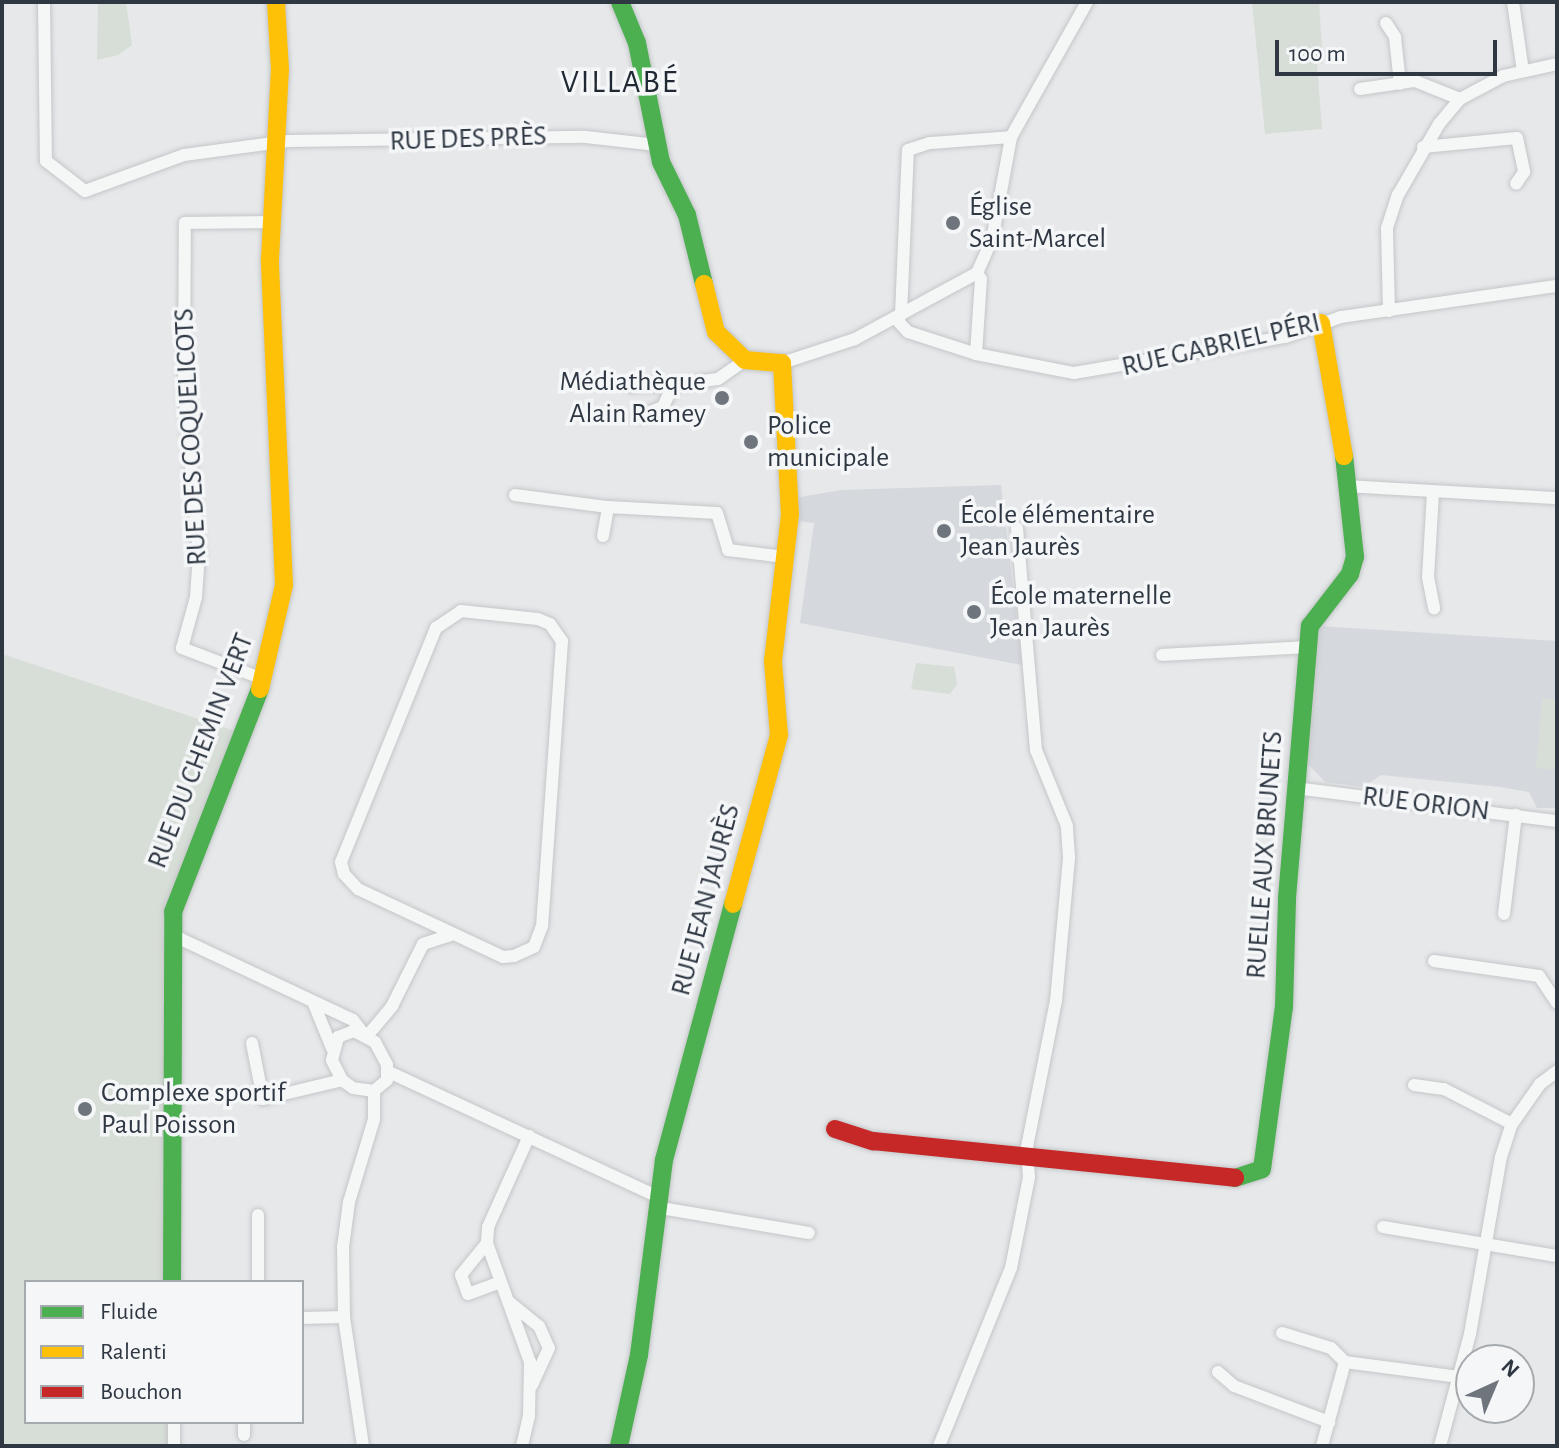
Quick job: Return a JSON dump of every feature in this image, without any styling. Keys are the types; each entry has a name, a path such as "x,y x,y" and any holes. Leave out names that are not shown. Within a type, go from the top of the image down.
{"street":[{"name":"RUE DES PRÈS","path":"44,2 46,161 85,191 184,155 278,144 586,137 657,145"},
{"name":"RUE DU CHEMIN VERT","path":"172,1280 170,934 177,895 263,679 284,585 269,222 278,144 276,2"},
{"path":"620,2 637,43 657,145 687,215 716,332 745,360 782,363 855,339 977,273 992,240 1011,137 1087,2"},
{"path":"1513,2 1523,71"},
{"path":"1386,23 1395,37 1400,84"},
{"path":"1389,311 1387,228 1398,195 1423,147 1460,99 1523,71 1557,64"},
{"path":"1360,89 1427,84 1460,99"},
{"path":"898,316 908,150 944,141 1011,137"},
{"path":"1423,147 1517,138 1524,172 1516,184"},
{"name":"RUE DES COQUELICOTS","path":"263,679 182,648 196,597 199,554 184,390 185,223 269,222"},
{"path":"976,354 981,279 977,273"},
{"name":"RUE GABRIEL PÉRI","path":"898,316 908,332 976,354 1074,373 1292,334 1321,323 1557,286"},
{"name":"RUELLE AUX BRUNETS","path":"1029,1156 1230,1179 1262,1169 1284,1007 1295,788 1308,647 1317,611 1350,574 1355,557 1321,323"},
{"path":"630,386 673,385 718,379 745,360"},
{"name":"RUE JEAN JAURÈS","path":"619,1446 639,1355 656,1201 777,749 773,661 790,514 782,363"},
{"path":"639,417 663,407 673,385"},
{"path":"1347,486 1557,498"},
{"path":"1433,493 1428,577 1434,608"},
{"path":"515,495 608,507 717,513 728,550 785,557"},
{"path":"603,536 608,507"},
{"path":"939,1446 1011,1268 1056,1001 1069,857 1067,826 1036,750 1017,528"},
{"path":"461,611 550,624 564,653 540,937 527,953 503,957 412,915 358,889 344,874 341,862 436,628 461,611"},
{"path":"1162,655 1308,647"},
{"name":"RUE ORION","path":"1295,788 1557,821"},
{"path":"1504,914 1516,815"},
{"path":"412,915 423,944"},
{"path":"170,934 353,1020 389,1072 529,1136 656,1201 809,1233"},
{"path":"365,1034 392,1006 423,944 453,935"},
{"path":"1434,961 1539,976 1557,1003"},
{"path":"314,1004 342,1080 353,1088 374,1091"},
{"path":"332,1048 347,1032 365,1034"},
{"path":"252,1043 263,1099 342,1080"},
{"path":"1465,1344 1484,1244 1512,1124 1540,1084 1557,1071"},
{"path":"363,1446 344,1317 345,1224 374,1119 374,1091 389,1072"},
{"path":"1414,1085 1444,1089 1512,1124"},
{"path":"835,1129 873,1141 1029,1156"},
{"path":"522,1446 532,1385 530,1362 487,1243 488,1227 529,1136"},
{"path":"258,1215 258,1280"},
{"path":"1383,1227 1557,1256"},
{"path":"487,1243 461,1275 468,1294 499,1283"},
{"path":"509,1302 539,1326 549,1348 532,1385"},
{"path":"304,1318 344,1317"},
{"path":"1282,1333 1331,1348 1345,1362 1455,1376"},
{"path":"1322,1446 1345,1362"},
{"path":"1218,1372 1234,1386 1329,1422"},
{"path":"1440,1446 1455,1392"},
{"path":"174,1424 174,1446"}],"shaded area":[{"path":"98,2 126,2 132,45 118,55 97,60"},
{"path":"1252,2 1319,2 1323,63 1317,65 1322,129 1265,134"},
{"path":"1001,485 1022,665 800,623 814,523 797,521 795,498 841,490"},
{"path":"1319,626 1557,641 1557,808 1537,808 1529,792 1500,787 1381,775 1364,787 1325,782 1306,762"},
{"name":"Complexe sportif Paul Poisson","path":"2,654 241,733 174,896 169,1280 24,1280 24,1424 170,1424 170,1446 2,1446"},
{"path":"916,663 954,667 957,684 950,694 911,689"},
{"path":"1542,698 1557,699 1557,770 1536,768"}],"traffic: fast":[{"path":"620,2 637,43 661,162 687,215 704,284"},
{"path":"1235,1178 1262,1169 1284,1007 1287,898 1310,626 1350,574 1355,557 1344,456"},
{"path":"172,1280 173,912 260,689"},
{"path":"619,1446 639,1355 664,1160 733,904"}],"traffic: slow":[{"path":"260,689 284,585 270,259 280,70 276,2"},
{"path":"704,284 716,332 745,360 782,363 790,514 773,661 779,735 733,904"},
{"path":"1321,323 1344,456"}],"traffic: jam":[{"path":"835,1129 873,1141 1235,1178"}],"place":[{"name":"Église Saint-Marcel","path":"953,223"},
{"name":"Médiathèque Alain Ramey","path":"722,398"},
{"name":"Police municipale","path":"751,442"},
{"name":"École élémentaire Jean Jaurès","path":"944,531"},
{"name":"École maternelle Jean Jaurès","path":"974,612"},
{"name":"Complexe sportif Paul Poisson","path":"85,1109"}],"district":[{"name":"VILLABÉ","path":"620,82"}]}
